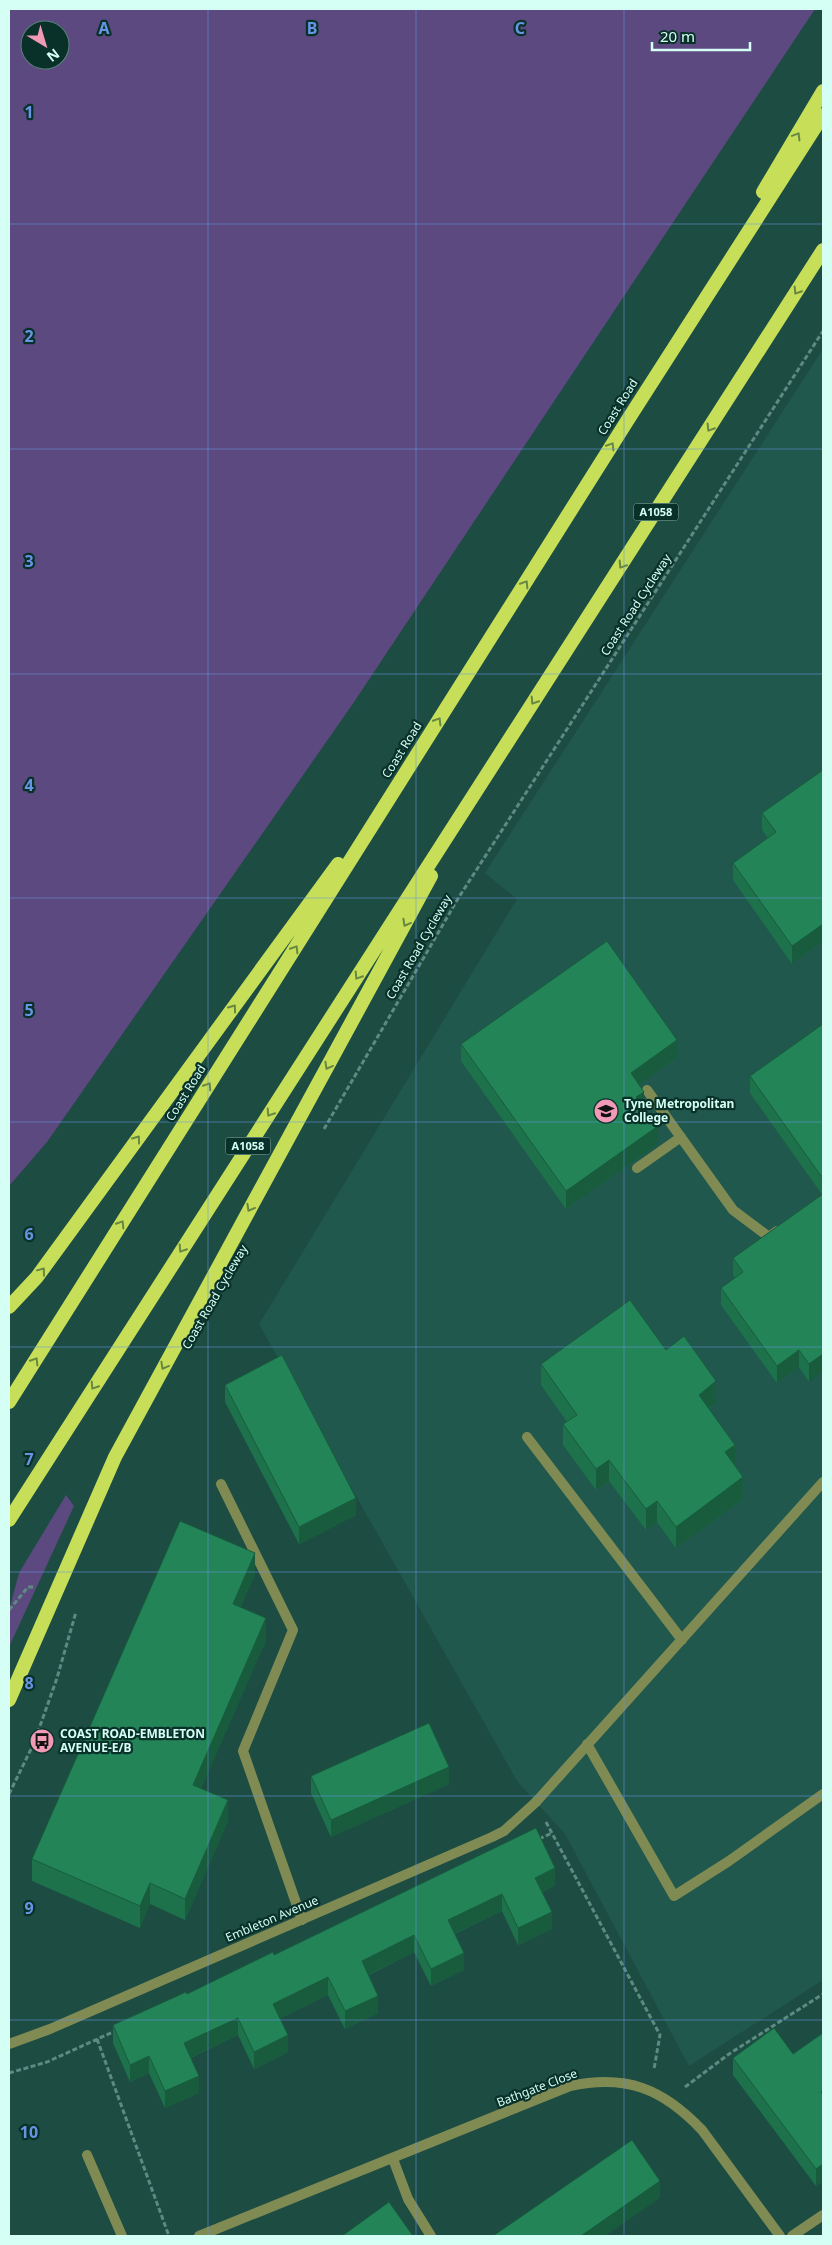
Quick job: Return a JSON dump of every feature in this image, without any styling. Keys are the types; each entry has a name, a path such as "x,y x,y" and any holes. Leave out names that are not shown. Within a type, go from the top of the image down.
{"highway":[{"path":"629,418 823,91"},
{"name":"Coast Road","path":"9,1402 629,418 823,115"},
{"name":"A1058","path":"9,1520 823,250"},
{"path":"9,1307 37,1277 412,763"},
{"path":"9,1700 115,1457 488,773"}],"street":[{"path":"647,1090 733,1210 766,1239 785,1226"},
{"path":"637,1168 681,1137"},
{"path":"527,1437 682,1640"},
{"name":"Embleton Avenue","path":"9,2044 302,1920 492,1838 504,1831 536,1802 823,1482"},
{"path":"221,1484 293,1630 242,1751 302,1920"},
{"path":"587,1744 674,1896 737,1855 823,1794"},
{"name":"Bathgate Close","path":"199,2236 570,2086 608,2081 650,2089 669,2100 702,2130 780,2236"},
{"path":"87,2155 122,2236"},
{"path":"393,2159 408,2199 431,2236"},
{"path":"792,2236 823,2214"}],"path":[{"name":"Coast Road Cycleway","path":"320,1135 459,897 823,330"},
{"path":"9,1794 34,1743 57,1678 77,1609"},
{"path":"536,1802 660,2035 650,2089"},
{"path":"669,2100 729,2054 823,1994"},
{"path":"9,2073 47,2062 97,2039 169,2236"}],"shaded area":[{"path":"9,9 815,9 352,705 47,1142 9,1186"},
{"name":"Tyne Metropolitan College","path":"823,349 823,1980 689,2066 565,1834 517,1781 259,1324 517,899 485,873"},
{"path":"66,1495 74,1506 9,1647 9,1610 19,1573"}],"building":[{"path":"823,770 823,924 792,946 733,863 776,832 762,813"},
{"path":"607,941 677,1040 631,1073 644,1092 636,1097 658,1126 566,1191 461,1044"},
{"path":"823,1024 823,1176 821,1176 750,1076"},
{"path":"823,1194 823,1354 809,1364 799,1350 777,1366 721,1288 743,1272 733,1258"},
{"path":"630,1300 666,1350 684,1336 716,1381 699,1395 735,1445 725,1452 743,1477 676,1527 657,1501 646,1509 609,1460 596,1469 563,1424 577,1415 541,1364"},
{"path":"282,1355 356,1498 299,1527 225,1385"},
{"path":"180,1521 255,1553 233,1604 266,1618 193,1785 228,1800 185,1899 150,1883 140,1906 32,1859"},
{"path":"429,1723 449,1767 331,1820 311,1776"},
{"path":"536,1828 555,1868 535,1878 552,1912 518,1928 502,1894 448,1920 464,1953 431,1969 414,1935 362,1961 378,1996 345,2011 328,1977 273,2004 288,2035 254,2052 238,2018 184,2043 199,2076 165,2091 149,2056 130,2065 113,2025 186,1992 187,1994 273,1952 274,1955"},
{"path":"774,2028 793,2054 823,2033 823,2090 821,2092 823,2095 823,2164 816,2169 733,2058"},
{"path":"632,2140 660,2181 581,2236 493,2236"},
{"path":"389,2202 413,2236 342,2236"}],"place":[{"name":"Tyne Metropolitan College","path":"606,1111"},
{"name":"COAST ROAD-EMBLETON AVENUE-E/B","path":"42,1741"}]}
